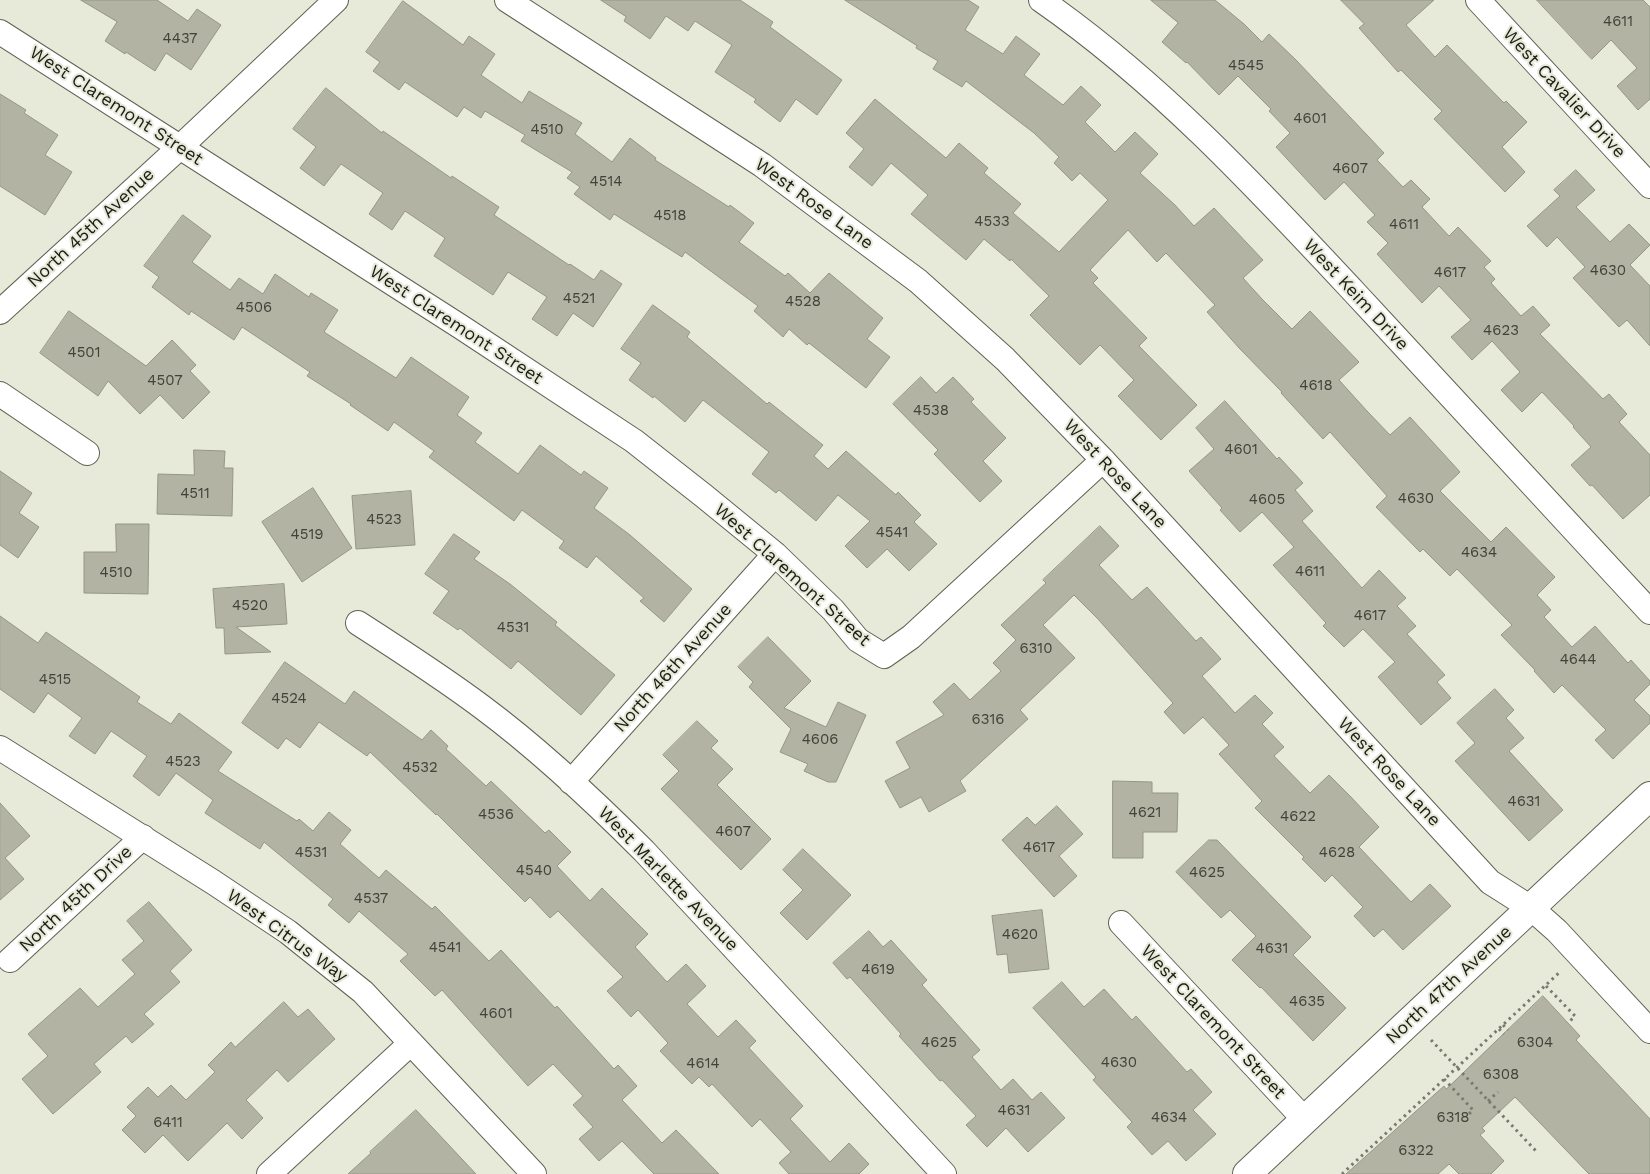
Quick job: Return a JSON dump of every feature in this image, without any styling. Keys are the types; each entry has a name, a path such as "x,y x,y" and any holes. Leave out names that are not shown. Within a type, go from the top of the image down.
{"street":[{"name":"North 45th Avenue","path":"0,312 179,148 336,0"},
{"name":"West Rose Lane","path":"507,0 762,164 918,281 1005,358 1103,460 1490,882 1531,908 1567,941 1650,1030"},
{"name":"West Keim Drive","path":"1041,0 1118,58 1218,149 1350,288 1650,612"},
{"name":"West Cavalier Drive","path":"1478,0 1650,186"},
{"name":"West Claremont Street","path":"0,32 469,332 634,441 775,554 833,610 858,640 884,656 911,638 1103,460"},
{"path":"0,394 87,453"},
{"name":"North 46th Avenue","path":"571,782 775,554"},
{"name":"West Marlette Avenue","path":"358,623 482,707 571,782 644,852 944,1174"},
{"name":"West Citrus Way","path":"0,748 288,932 363,992 534,1174"},
{"name":"North 47th Avenue","path":"1247,1174 1650,796"},
{"name":"North 45th Drive","path":"10,960 143,838"},
{"name":"West Claremont Street","path":"1121,924 1305,1120"},
{"path":"270,1174 411,1043"}],"path":[{"path":"1342,1174 1561,972"},
{"path":"1546,986 1575,1016 1568,1023"},
{"path":"1504,1025 1508,1030"},
{"path":"1499,1029 1504,1034"},
{"path":"1431,1040 1536,1151"},
{"path":"1444,1079 1473,1110 1469,1114"},
{"path":"1488,1100 1498,1092"}],"building":[{"path":"81,0 157,0 188,21 197,9 221,25 191,70 166,53 155,71 105,41 117,22"},
{"path":"601,0 740,0 773,22 770,27 842,80 817,115 796,99 780,122 754,102 756,99 715,72 732,45 695,21 688,31 666,16 650,39 624,21 626,17"},
{"path":"845,0 968,0 979,7 965,30 1003,54 1016,36 1040,54 1024,75 1063,105 1081,86 1101,105 1085,122 1115,152 1135,132 1158,154 1140,173 1175,205 1194,226 1214,208 1263,260 1243,278 1262,299 1292,329 1310,311 1359,362 1339,380 1367,411 1390,435 1410,417 1460,472 1440,491 1491,542 1506,527 1555,577 1537,595 1551,610 1544,617 1572,647 1595,626 1628,663 1631,660 1650,681 1650,684 1634,700 1650,716 1650,723 1613,759 1595,740 1606,730 1562,685 1554,693 1501,635 1512,625 1457,569 1450,576 1423,549 1420,552 1376,507 1387,496 1330,432 1323,439 1282,392 1240,349 1207,312 1215,305 1166,253 1157,262 1128,230 1090,270 1098,278 1093,283 1147,338 1139,346 1197,405 1161,440 1118,396 1134,380 1100,345 1080,365 1030,315 1049,296 1011,259 1010,261 984,239 966,260 911,214 928,195 891,163 872,186 849,167 864,149 846,133 875,99 946,158 959,143 988,168 984,173 1021,204 1013,213 1059,252 1108,200 1080,173 1072,181 1054,163 1059,157 1034,133 966,81 962,87 933,69 938,61"},
{"path":"1151,0 1215,0 1262,42 1269,34 1296,60 1384,153 1377,160 1403,187 1411,180 1430,199 1422,207 1449,236 1458,227 1491,261 1484,267 1495,279 1491,283 1521,316 1533,306 1550,325 1540,334 1603,399 1609,394 1627,414 1619,422 1650,455 1650,495 1623,519 1571,465 1591,447 1574,426 1542,392 1522,412 1501,390 1520,372 1492,341 1472,360 1451,337 1471,320 1439,286 1422,303 1377,254 1388,243 1367,222 1375,215 1344,182 1325,200 1276,147 1290,133 1269,111 1271,109 1238,76 1219,95 1187,62 1162,42 1178,23"},
{"path":"1341,0 1434,0 1406,25 1435,57 1447,45 1504,103 1506,101 1527,122 1502,147 1525,172 1505,192 1434,119 1442,111 1401,70 1398,72 1359,28 1364,24"},
{"path":"1537,0 1643,0 1650,7 1650,99 1638,110 1617,86 1637,68 1611,40 1592,59"},
{"path":"403,1 463,45 469,36 495,54 481,75 522,103 529,91 582,123 575,134 612,162 630,138 656,158 655,160 729,207 730,205 754,223 739,242 785,276 788,273 810,293 829,273 883,318 867,339 890,357 866,388 809,343 807,345 789,329 783,337 754,311 758,306 685,252 682,257 614,214 610,220 574,194 580,187 567,178 572,172 521,141 525,135 485,111 481,118 464,107 457,117 405,82 399,90 373,71 380,62 366,52"},
{"path":"326,88 382,133 383,131 451,178 452,176 499,207 494,215 569,265 594,280 601,270 622,284 593,327 573,313 557,336 532,319 547,297 508,272 493,295 434,256 445,238 405,211 392,230 369,214 383,193 341,164 324,186 300,168 316,147 293,129"},
{"path":"0,94 26,110 24,113 58,135 45,155 72,172 45,215 0,186"},
{"path":"1576,170 1595,190 1576,207 1610,242 1629,224 1650,245 1630,265 1650,286 1650,346 1627,320 1619,327 1573,278 1585,267 1557,237 1547,247 1527,226 1560,196 1554,190"},
{"path":"183,215 211,236 192,262 230,290 239,278 263,294 275,274 309,297 311,293 338,310 324,332 396,378 411,357 469,397 457,415 482,433 475,442 518,474 540,445 581,475 584,471 608,488 594,508 630,535 692,589 664,622 640,601 644,598 596,556 587,568 559,548 564,541 522,510 514,521 429,457 434,451 394,422 388,431 351,404 307,376 310,372 242,327 234,340 191,311 189,315 152,287 159,277 144,266"},
{"path":"653,305 690,332 687,337 767,404 769,402 823,445 814,456 828,469 846,451 896,495 898,492 921,515 914,522 937,544 909,571 887,549 867,568 845,546 870,521 838,495 816,521 779,490 776,493 752,474 769,452 703,400 685,422 654,396 653,398 629,380 641,363 621,349"},
{"path":"69,311 146,366 172,340 196,365 190,371 210,392 183,419 160,395 140,414 108,381 98,396 40,353"},
{"path":"921,377 936,393 953,377 974,399 971,402 1006,438 983,461 1002,481 980,502 934,454 938,450 893,404"},
{"path":"1225,401 1277,459 1279,457 1303,483 1295,490 1313,511 1302,521 1362,588 1379,570 1406,598 1397,606 1416,626 1407,634 1445,675 1437,682 1451,698 1421,725 1378,677 1395,662 1363,629 1344,647 1323,626 1326,623 1273,565 1294,547 1262,512 1240,532 1220,510 1222,508 1189,471 1214,449 1196,428"},
{"path":"194,450 225,451 224,468 233,468 232,516 157,514 158,474 194,475"},
{"path":"0,471 32,493 19,513 39,527 18,558 0,545"},
{"path":"313,488 352,548 302,582 262,522"},
{"path":"411,491 415,545 356,549 352,496"},
{"path":"116,524 149,524 148,594 84,593 84,552 116,552"},
{"path":"1100,526 1119,546 1099,565 1132,600 1147,587 1196,641 1201,637 1221,659 1202,676 1235,713 1255,695 1273,713 1262,724 1284,747 1274,756 1310,793 1329,775 1351,797 1379,827 1359,847 1411,902 1430,884 1451,906 1403,950 1383,929 1374,937 1354,916 1363,907 1332,875 1325,882 1302,859 1304,857 1255,808 1262,801 1219,754 1229,745 1203,717 1184,734 1164,712 1173,703 1074,595 1043,625 1075,658 1020,710 1028,719 960,781 966,791 929,812 921,797 900,808 885,781 910,768 896,742 944,715 933,702 954,683 970,700 1001,671 993,663 1016,640 1001,625 1046,583 1043,580"},
{"path":"454,534 480,552 474,559 510,584 557,622 555,625 615,675 581,715 518,661 511,669 460,628 458,630 433,613 449,591 425,574"},
{"path":"284,584 287,624 236,627 271,652 225,654 224,628 216,628 213,589"},
{"path":"0,616 38,643 46,632 140,697 137,702 171,724 179,713 232,752 218,771 297,821 299,819 313,831 329,812 351,830 340,844 379,878 386,870 432,909 435,906 489,961 501,950 555,1008 557,1006 614,1069 618,1065 637,1086 622,1100 662,1143 676,1130 719,1174 654,1174 622,1141 599,1161 579,1139 593,1127 573,1105 583,1096 553,1064 528,1086 442,990 435,996 400,961 408,954 359,911 349,923 328,905 333,899 264,842 260,849 205,813 213,800 176,773 159,796 133,776 147,756 111,731 95,754 69,736 82,718 48,693 34,713 0,689"},
{"path":"768,637 811,681 784,708 826,727 838,702 866,715 836,782 828,782 804,771 808,764 780,752 791,729 749,687 753,682 738,667"},
{"path":"285,662 345,704 354,691 422,740 431,730 448,746 446,749 486,786 491,781 545,833 549,830 571,852 557,866 590,901 602,888 648,934 635,947 667,982 686,964 706,986 687,1004 718,1037 736,1020 756,1041 749,1048 803,1106 790,1119 830,1162 849,1143 869,1164 859,1174 789,1174 779,1163 791,1152 760,1119 752,1127 712,1084 709,1087 699,1077 692,1084 660,1051 668,1043 638,1010 631,1017 607,991 623,977 558,911 550,918 530,897 525,902 437,814 370,752 367,756 319,722 300,748 286,738 278,749 242,723"},
{"path":"1495,689 1514,710 1506,718 1524,738 1509,751 1563,810 1529,841 1455,761 1475,743 1457,723"},
{"path":"697,721 718,741 711,748 733,769 717,785 771,839 741,870 661,789 679,771 663,755"},
{"path":"1113,781 1152,782 1152,793 1178,793 1177,832 1143,832 1143,858 1113,858"},
{"path":"0,803 30,836 5,858 24,879 0,900"},
{"path":"1057,806 1083,834 1059,856 1077,876 1054,897 1002,840 1027,817 1035,825"},
{"path":"1209,840 1217,840 1311,937 1293,955 1346,1008 1313,1041 1232,960 1256,936 1230,910 1221,918 1176,872"},
{"path":"803,849 851,895 807,940 780,913 803,890 783,870"},
{"path":"149,902 192,950 170,971 180,982 144,1014 154,1024 132,1043 126,1036 94,1064 101,1072 53,1114 22,1079 48,1056 28,1034 80,988 98,1007 135,974 122,960 144,941 127,921"},
{"path":"1042,910 1049,969 1009,973 1007,954 997,955 992,916"},
{"path":"869,931 883,947 891,940 927,980 922,985 980,1050 972,1057 1001,1090 1013,1079 1032,1100 1041,1092 1065,1118 1028,1152 1006,1128 987,1147 966,1125 976,1116 942,1080 940,1081 899,1036 901,1034 850,977 847,979 833,963"},
{"path":"1062,982 1084,1007 1104,989 1132,1020 1136,1016 1187,1072 1191,1069 1212,1092 1193,1110 1216,1134 1186,1161 1168,1141 1152,1155 1127,1127 1132,1122 1093,1080 1096,1077 1033,1008"},
{"path":"1543,996 1580,1036 1576,1040 1650,1119 1650,1174 1589,1174 1515,1097 1482,1128 1485,1131 1480,1135 1504,1161 1491,1174 1459,1174 1449,1164 1438,1174 1346,1174 1444,1086 1446,1089"},
{"path":"284,1002 298,1017 308,1009 335,1039 288,1082 277,1070 246,1100 263,1118 242,1139 227,1123 188,1161 163,1135 145,1153 122,1130 136,1116 127,1107 148,1087 158,1097 171,1085 186,1100 215,1072 208,1065 231,1042 235,1047"},
{"path":"416,1110 476,1174 348,1174 370,1152"}]}
